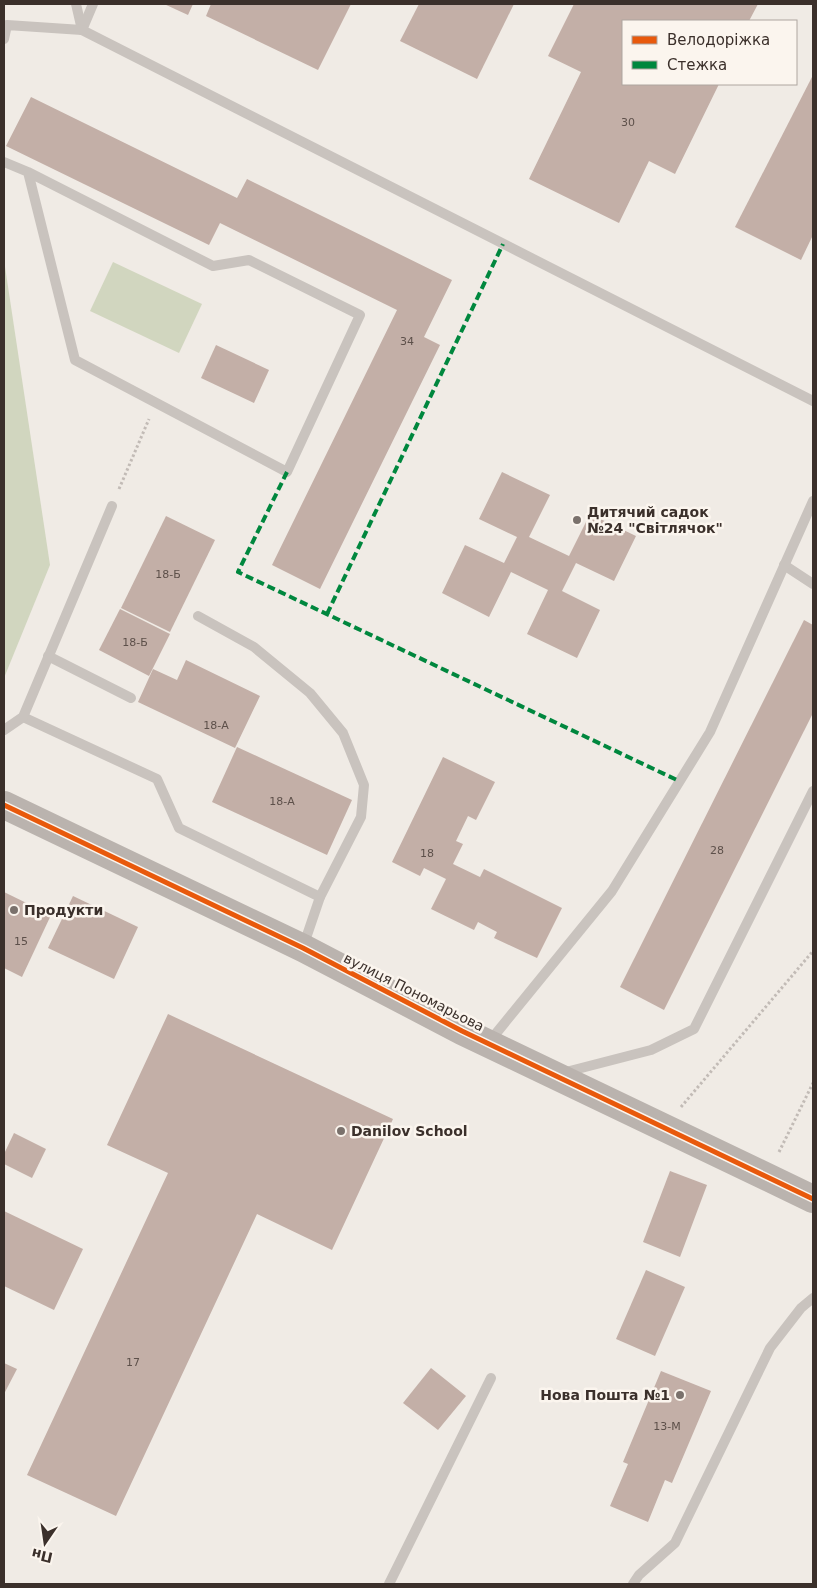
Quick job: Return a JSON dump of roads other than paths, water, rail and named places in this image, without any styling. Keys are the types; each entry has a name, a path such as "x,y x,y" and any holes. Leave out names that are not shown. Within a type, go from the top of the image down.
{"street":[{"name":"вулиця Пономарьова","path":"4,805 303,948 488,1043 813,1199"}],"lane":[{"path":"76,4 82,30"},
{"path":"82,30 93,4"},
{"path":"4,39 7,25 82,30 813,401"},
{"path":"4,162 28,172 213,266 250,260 360,315 287,472 76,360 28,172"},
{"path":"488,1043 612,891 710,732 813,501"},
{"path":"4,730 22,717 112,506"},
{"path":"784,565 813,584"},
{"path":"198,616 254,646 310,692 343,733 364,785 361,817 320,896 303,948"},
{"path":"48,656 131,698"},
{"path":"22,717 157,779 179,828 320,896"},
{"path":"555,1075 651,1050 694,1029 813,790"},
{"path":"633,1584 639,1575 675,1543 770,1348 801,1308 813,1298"},
{"path":"390,1584 491,1378"}],"place":[{"name":"Дитячий садок №24 \"Світлячок\"","path":"577,520"},
{"name":"Продукти","path":"14,910"},
{"name":"Danilov School","path":"341,1131"},
{"name":"Нова Пошта №1","path":"680,1395"}]}
